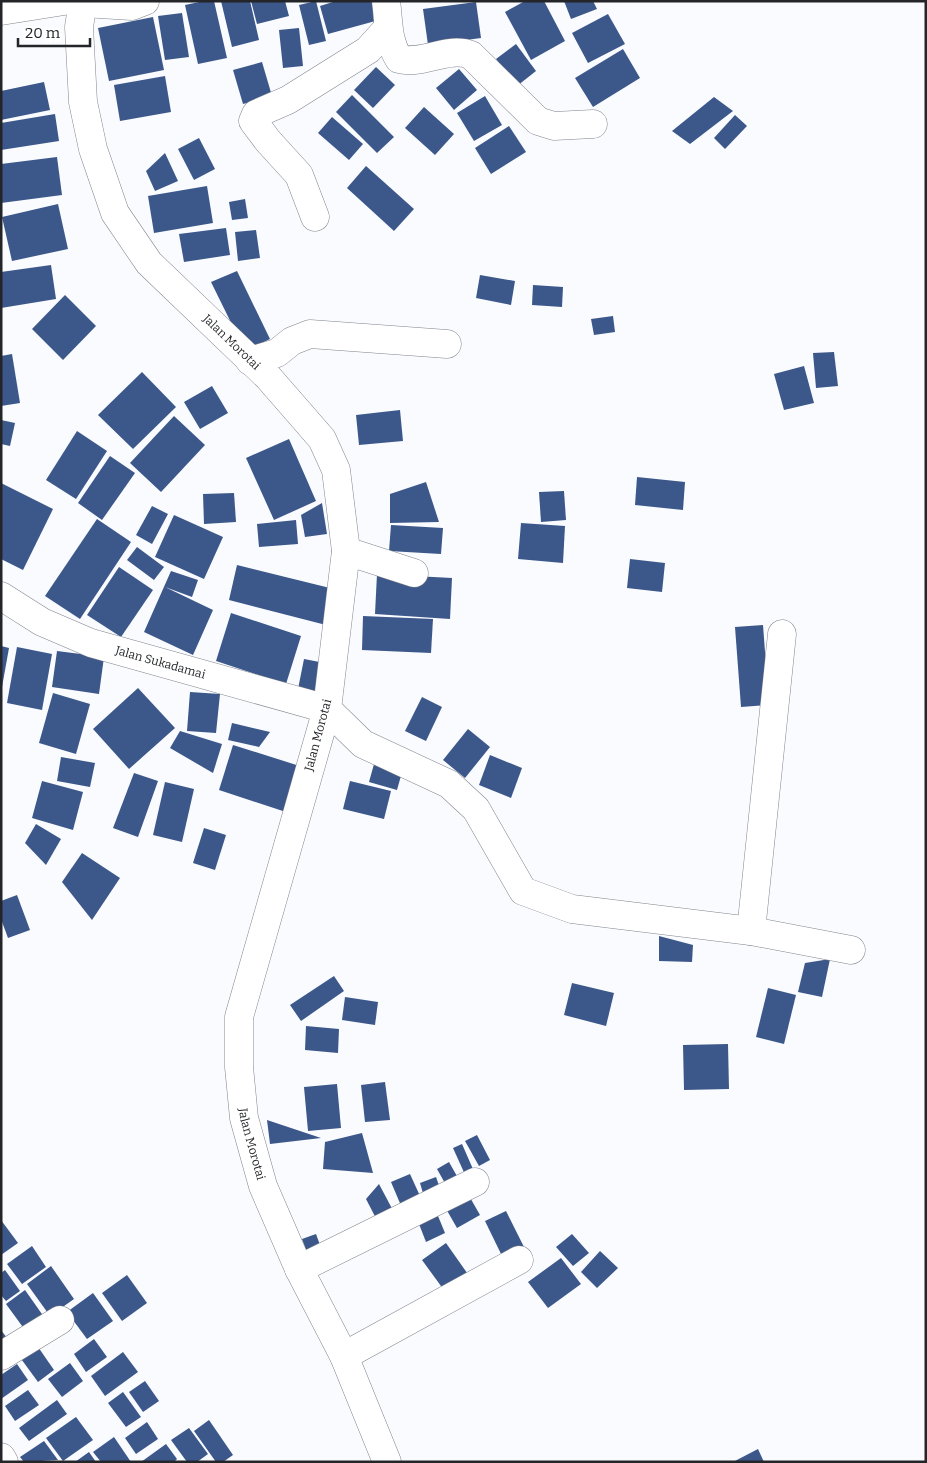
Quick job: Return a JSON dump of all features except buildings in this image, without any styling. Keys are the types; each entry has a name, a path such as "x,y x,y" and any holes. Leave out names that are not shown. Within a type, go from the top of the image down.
{"street":[{"path":"1,11 77,2 132,6 145,1"},
{"path":"386,1 387,29 392,49 399,59 409,62 462,51 471,55 538,120 554,126 593,124"},
{"name":"Jalan Morotai","path":"77,2 83,102 93,149 115,213 149,263 268,377 322,439 336,470 346,551 327,709 239,1017 239,1068 244,1118 263,1186 299,1269 344,1356 387,1462"},
{"path":"315,217 299,175 253,121 256,114 288,100 368,50 387,29"},
{"path":"250,361 277,353 292,341 310,334 447,344"},
{"path":"346,551 414,573"},
{"name":"Jalan Sukadamai","path":"1,596 42,622 91,643 327,709"},
{"path":"751,931 782,634"},
{"path":"327,709 363,744 449,784 476,809 523,891 572,909 751,931 851,950"},
{"path":"299,1269 475,1182"},
{"path":"344,1356 519,1260"},
{"path":"1,1356 60,1320"},
{"path":"1,1457 4,1462"}]}
